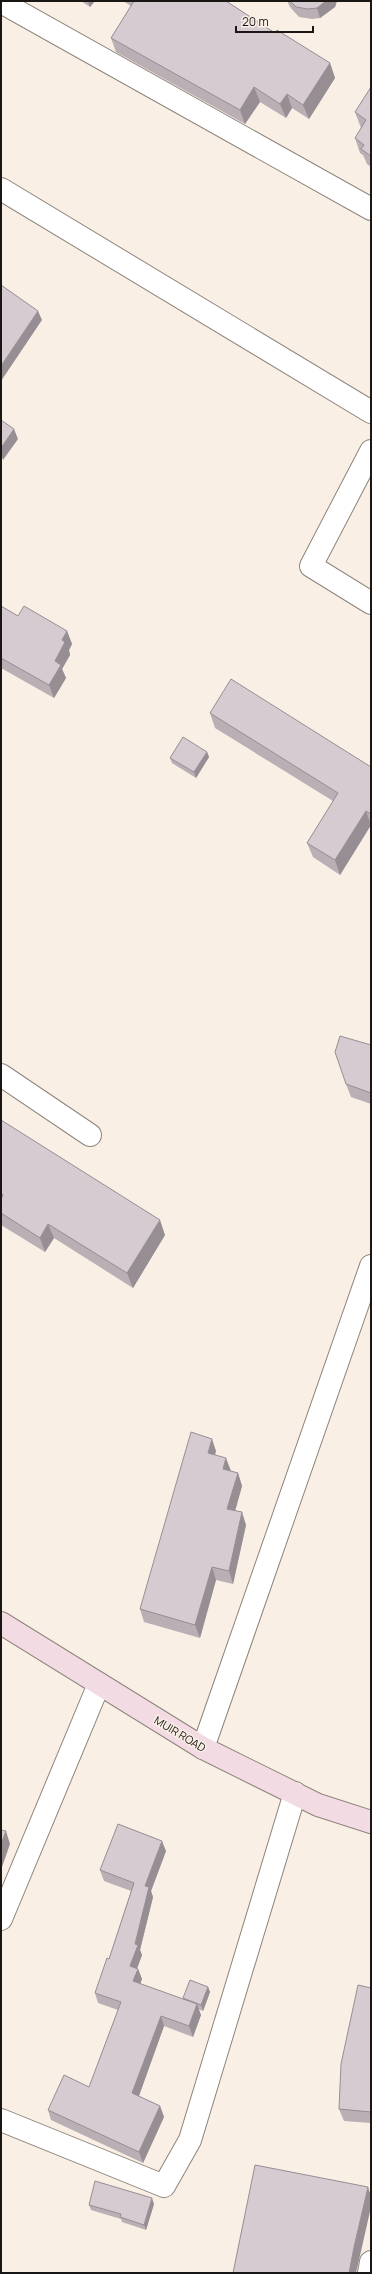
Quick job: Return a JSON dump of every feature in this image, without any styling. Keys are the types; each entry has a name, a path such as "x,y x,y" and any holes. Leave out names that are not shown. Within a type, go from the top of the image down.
{"main road":[{"name":"MUIR ROAD","path":"1,1623 203,1748 318,1805 371,1822"}],"street":[{"path":"1,2 371,209"},
{"path":"1,189 371,412"},
{"path":"371,451 311,566 371,603"},
{"path":"1,1075 90,1135"},
{"path":"203,1748 371,1266"},
{"path":"1,1918 99,1684"},
{"path":"1,2120 164,2186 190,2140 295,1793"},
{"path":"369,2273 371,2262"}],"building":[{"path":"134,1 226,1 275,33 277,30 330,63 303,105 287,94 280,104 254,87 240,110 111,38"},
{"path":"290,1 326,1 317,8 308,9 296,7"},
{"path":"371,87 371,156 361,149 364,145 355,138 366,120 355,112"},
{"path":"1,285 38,311 1,366"},
{"path":"1,420 14,429 1,448"},
{"path":"1,606 18,616 24,606 67,631 62,640 65,642 55,661 61,665 49,685 1,658"},
{"path":"231,679 371,767 371,814 366,811 335,860 307,843 338,793 210,713"},
{"path":"183,737 207,752 194,772 170,758"},
{"path":"340,1036 371,1045 371,1093 346,1084 335,1052"},
{"path":"1,1120 160,1220 127,1273 48,1224 40,1238 1,1213 1,1199 3,1195 1,1193"},
{"path":"191,1432 212,1439 208,1453 226,1458 223,1469 238,1473 227,1509 242,1512 229,1571 212,1567 195,1625 140,1609"},
{"path":"118,1824 162,1841 145,1886 149,1887 135,1944 138,1945 130,1966 138,1969 133,1981 197,2004 189,2026 161,2016 132,2093 160,2106 139,2152 48,2110 64,2075 89,2087 121,2002 95,1993 107,1958 109,1959 134,1883 100,1870"},
{"path":"1,1830 6,1831 1,1844"},
{"path":"190,1980 208,1987 201,2005 183,1998"},
{"path":"358,1985 371,1988 371,2112 339,2109 341,2064"},
{"path":"255,2165 368,2187 349,2273 233,2273"},
{"path":"95,2181 152,2198 144,2225 120,2217 121,2214 89,2205"}]}
